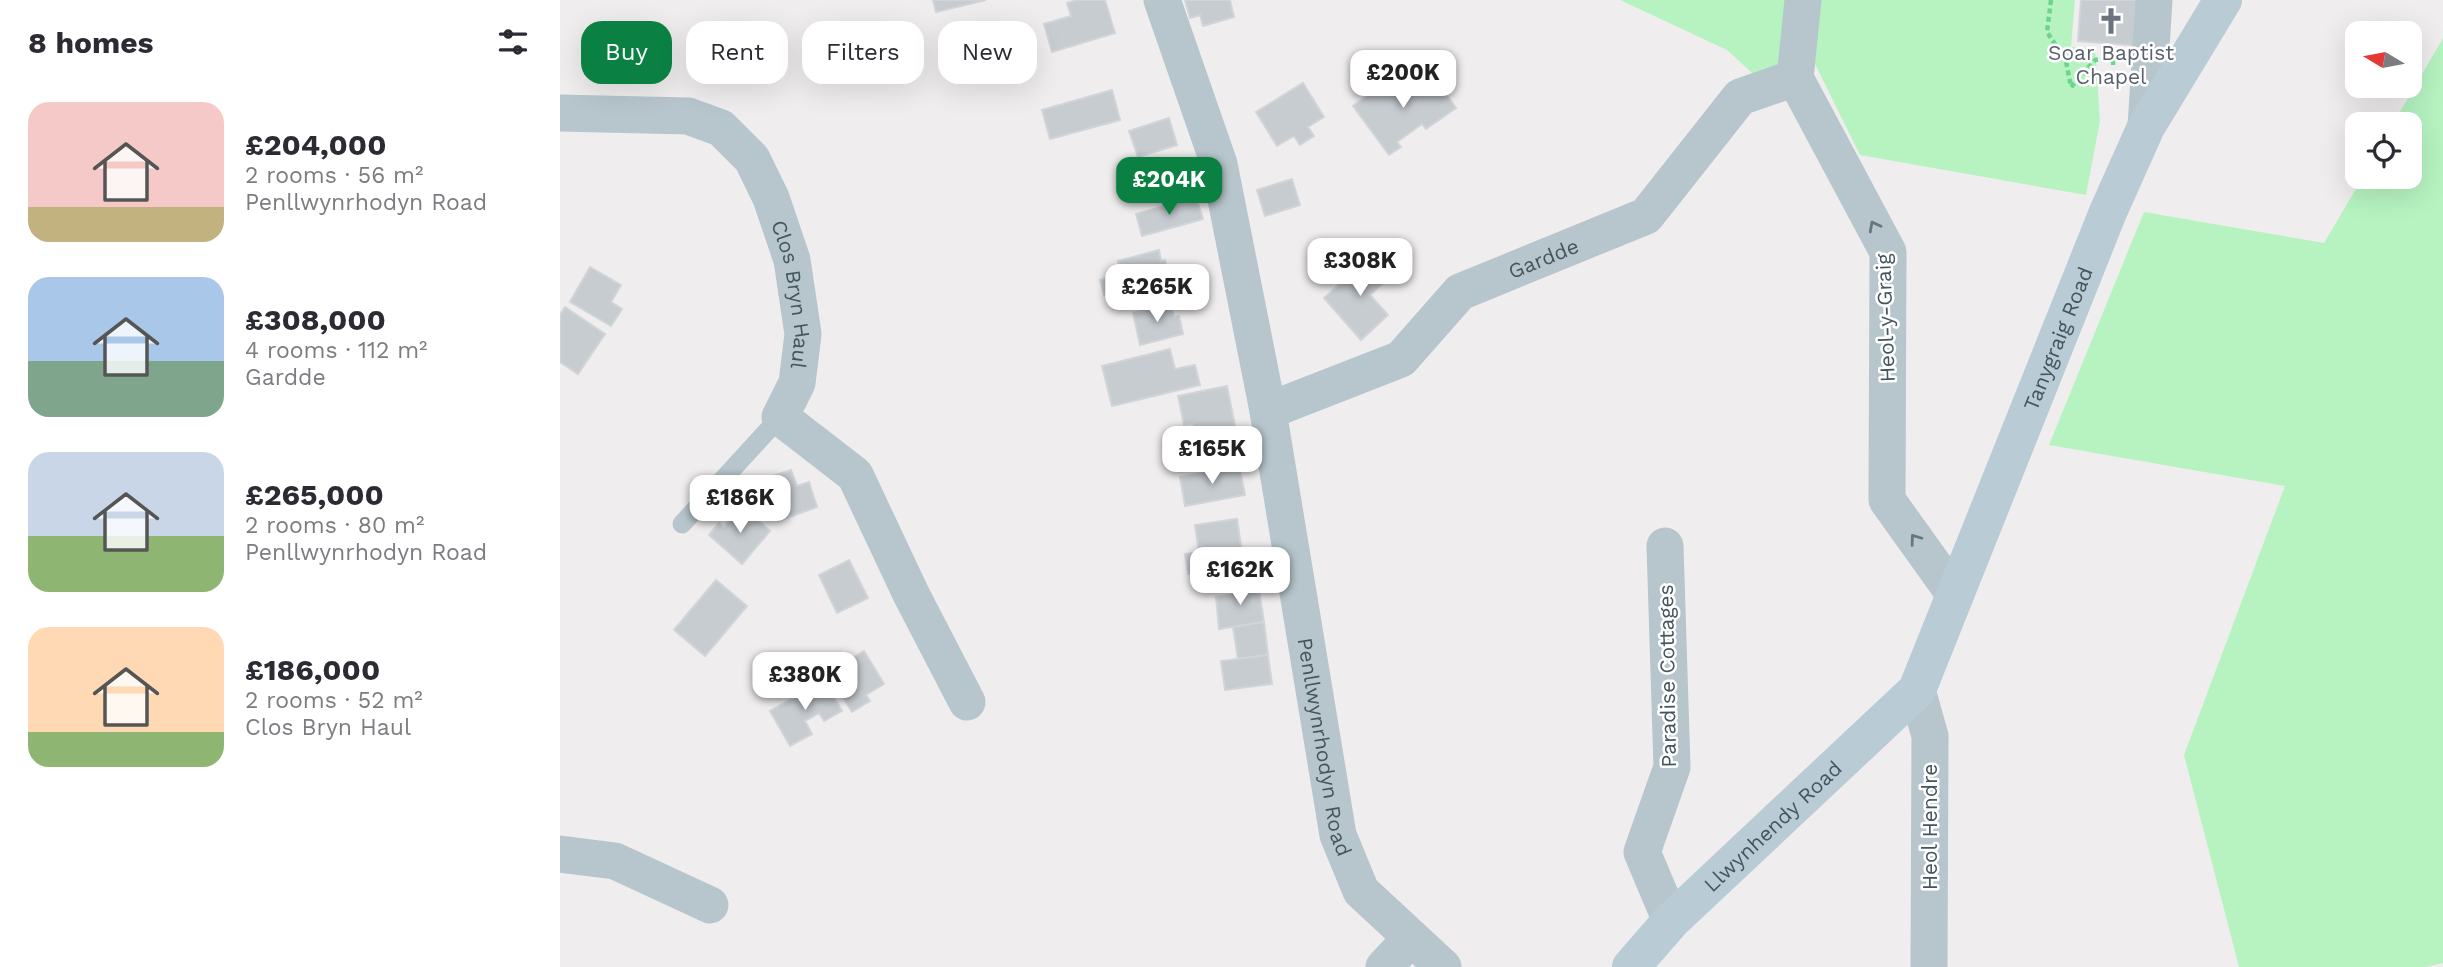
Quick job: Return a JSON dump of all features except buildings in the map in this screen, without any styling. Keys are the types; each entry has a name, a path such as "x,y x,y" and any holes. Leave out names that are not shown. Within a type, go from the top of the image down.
{"main road":[{"name":"Tanygraig Road","path":"1917,690 2108,212 2146,127 2223,0"},
{"name":"Llwynhendy Road","path":"1631,967 1671,921 1917,690"}],"street":[{"name":"Penllwynrhodyn Road","path":"1162,0 1219,164 1268,411 1338,835 1361,891 1443,967"},
{"path":"1795,78 1803,0"},
{"path":"2146,127 2154,0"},
{"name":"Gardde","path":"1268,411 1401,359 1460,292 1646,216 1740,97 1795,78"},
{"name":"Heol-y-Graig","path":"1795,78 1888,252 1887,499 1955,595"},
{"name":"Clos Bryn Haul","path":"560,113 688,116 721,128 752,159 771,198 792,260 803,334 797,383 780,417"},
{"path":"780,417 855,475 911,594 967,702"},
{"name":"Paradise Cottages","path":"1665,546 1672,767 1642,852 1671,921"},
{"name":"Heol Hendre","path":"1917,690 1930,736 1929,967"},
{"path":"560,854 615,862 710,905"},
{"path":"1384,967 1411,938"}],"lane":[{"path":"682,524 780,417"}],"path":[{"path":"2051,0 2047,32 2066,61 2071,87 2095,60 2113,57"}],"green space":[{"path":"1620,0 1789,0 1783,69 1761,81 1727,50"},
{"path":"1819,0 2075,0 2071,47 2095,48 2100,121 2086,195 1860,155 1814,62"},
{"path":"2443,38 2443,963 2426,967 2239,967 2184,755 2285,486 2049,445 2144,212 2324,243 2356,189 2422,189 2422,112 2400,112 2408,98 2422,98 2422,74"}],"place":[{"name":"Soar Baptist Chapel","path":"2111,21"}]}
